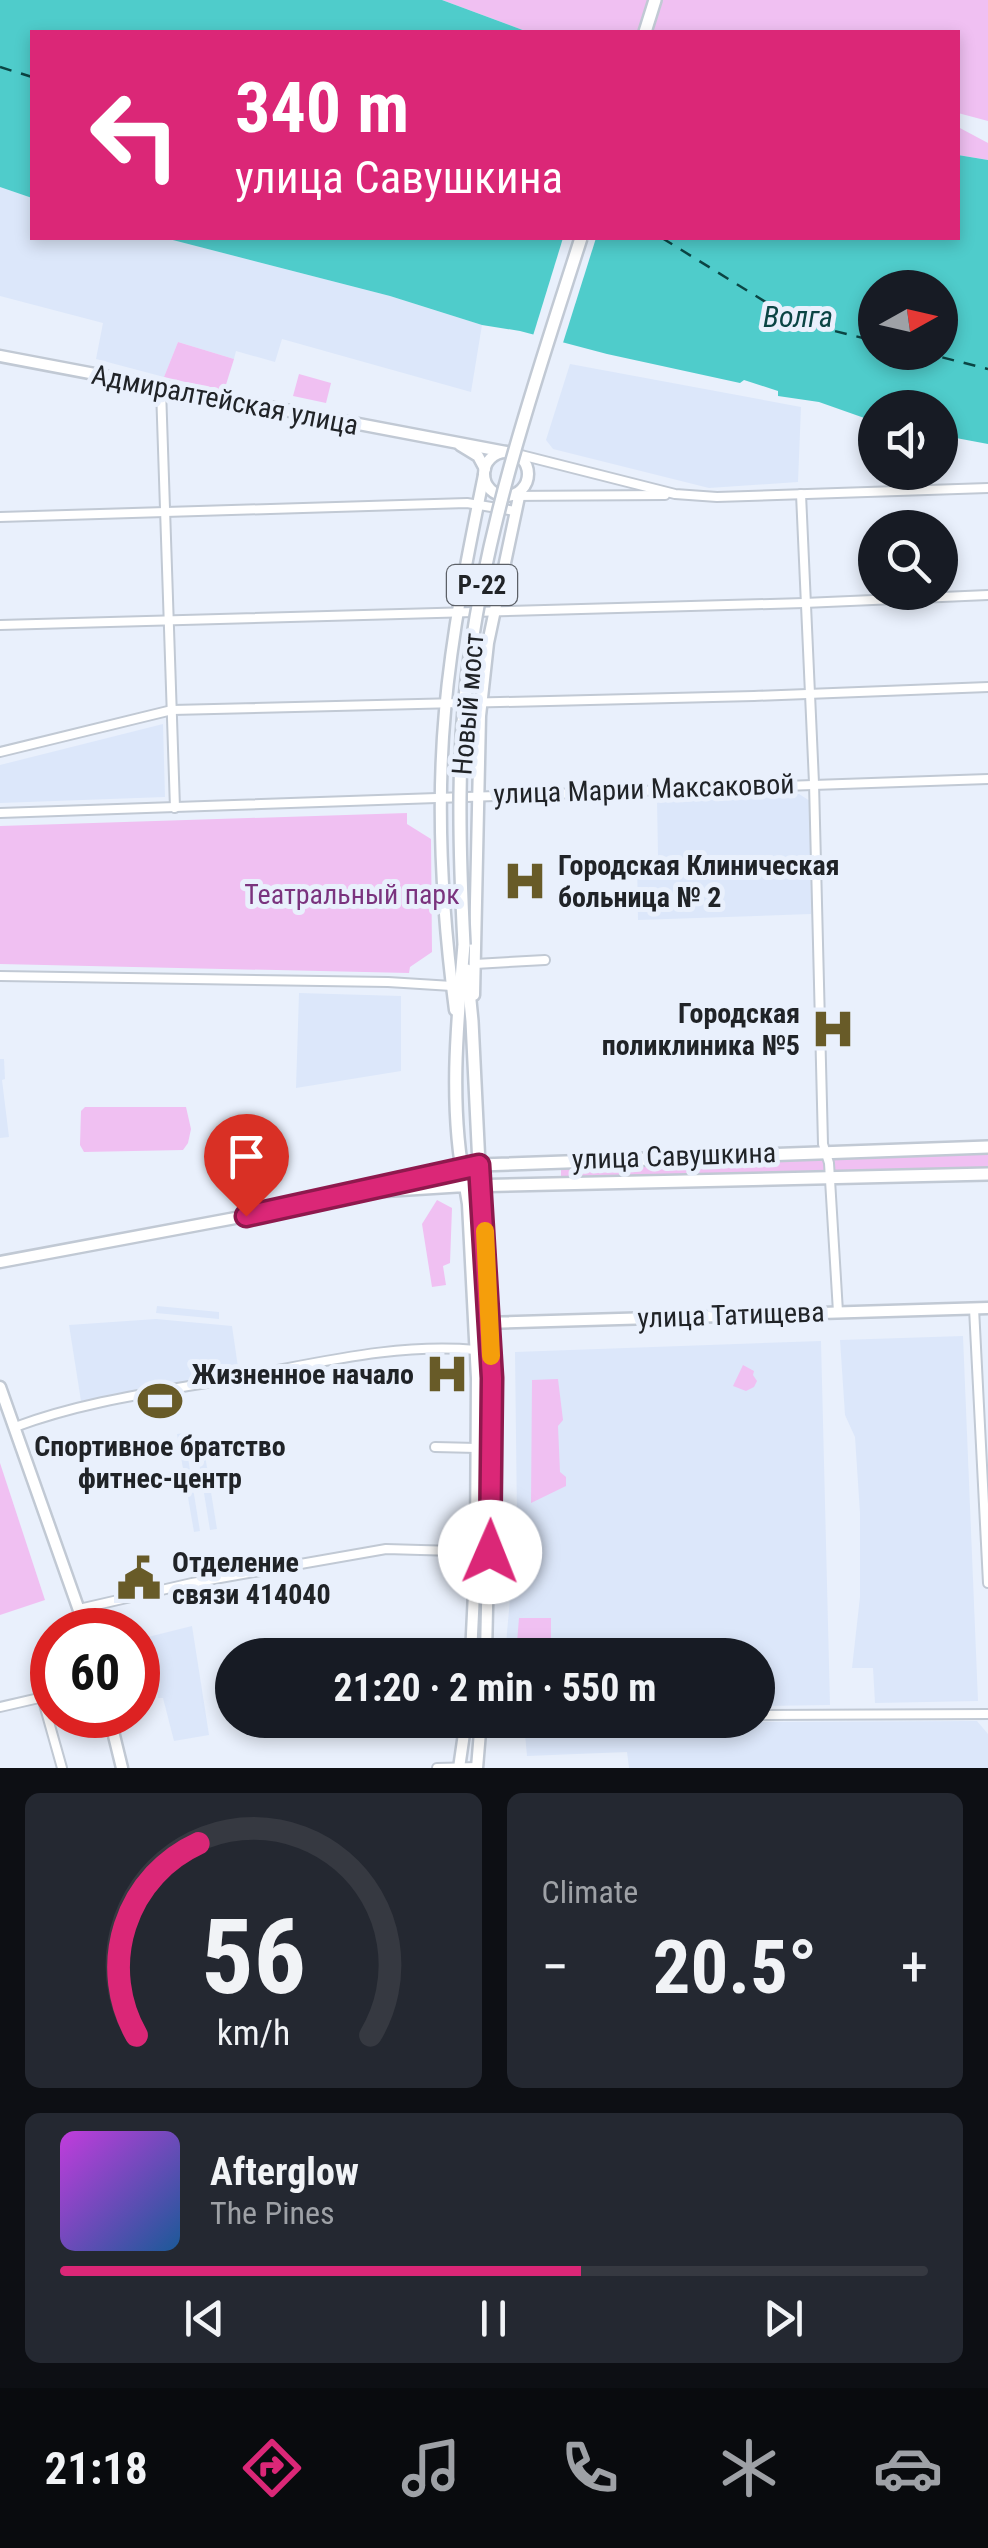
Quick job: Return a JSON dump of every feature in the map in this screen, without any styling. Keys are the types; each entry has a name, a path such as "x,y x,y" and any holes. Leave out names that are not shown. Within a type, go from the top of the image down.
{"highway":[{"path":"645,30 655,0"},
{"name":"Новый мост","path":"464,945 459,816 464,700 471,649 507,475 580,240"},
{"path":"464,945 479,1165"},
{"path":"464,945 457,1022 457,1133 464,1186"},
{"name":"улица Савушкина","path":"479,1165 988,1147"},
{"path":"561,1160 562,1184"},
{"name":"улица Савушкина","path":"464,1186 988,1174"}],"main road":[{"name":"Адмиралтейская улица","path":"0,356 510,452"},
{"path":"450,442 478,456 492,491 519,495"},
{"path":"457,1022 444,913 442,799 446,702 457,613 484,472 492,457 510,452 524,461 529,474 519,495 494,612 482,702 472,1020"},
{"path":"479,1165 490,1323 487,1638"},
{"name":"улица Савушкина","path":"0,1262 364,1192 479,1165"},
{"path":"464,1186 476,1350 472,1638"},
{"name":"улица Савушкина","path":"364,1192 464,1186"},
{"name":"улица Татищева","path":"475,1324 988,1308"},
{"path":"0,1387 78,1608"},
{"path":"114,1738 122,1768"},
{"path":"459,1767 463,1738"},
{"path":"478,1768 480,1738"}],"street":[{"path":"161,389 175,808"},
{"path":"510,452 675,494"},
{"path":"519,495 717,497 988,488"},
{"path":"801,494 814,783 823,1144 830,1179 838,1312"},
{"path":"0,517 478,504 515,511"},
{"path":"0,625 804,604 988,595"},
{"path":"0,752 172,710 988,687"},
{"name":"улица Марии Максаковой","path":"0,813 988,779"},
{"path":"475,964 545,960"},
{"path":"0,976 452,986"},
{"path":"974,1308 988,1583"},
{"path":"15,1427 63,1408 327,1358 408,1348 476,1350"},
{"path":"435,1446 476,1448"},
{"path":"87,1608 192,1583 386,1550 490,1552"},
{"path":"0,1707 30,1700"},
{"path":"775,1715 988,1714"},
{"path":"54,1738 62,1768"},
{"path":"437,1768 478,1768"}],"shaded area":[{"path":"0,187 30,197 30,240 173,240 390,296 482,325 471,392 282,339 275,362 236,351 234,359 178,342 164,377 96,359 103,323 0,296"},
{"path":"570,364 801,407 798,482 709,488 553,449 546,440"},
{"path":"163,724 165,797 0,803 0,765"},
{"path":"799,794 810,801 811,914 638,920 637,858 658,856 657,799"},
{"path":"299,993 401,996 401,1071 296,1088"},
{"path":"0,1059 4,1059 2,1080 9,1137 0,1138"},
{"path":"157,1306 219,1312 219,1319 156,1313"},
{"path":"156,1319 232,1326 239,1374 81,1401 69,1325"},
{"path":"963,1336 978,1701 875,1703 873,1668 852,1668 860,1597 860,1513 855,1437 845,1415 840,1340"},
{"path":"821,1341 830,1705 775,1706 775,1638 507,1638 517,1520 515,1352"},
{"path":"184,1433 200,1531 194,1532 177,1434"},
{"path":"203,1443 217,1529 210,1530 196,1444"},
{"path":"192,1626 209,1735 174,1741 160,1698 160,1634"},
{"path":"977,1721 988,1734 988,1768 629,1768 627,1752 527,1756 525,1738 775,1738 775,1722"}],"green space":[{"path":"442,0 988,0 988,121 960,114 960,30 523,30"},
{"path":"960,128 988,143 988,160 960,155"},
{"path":"178,342 234,359 224,391 164,377"},
{"path":"299,374 331,383 326,403 293,396"},
{"name":"Театральный парк","path":"407,813 407,824 431,839 432,952 410,967 409,973 0,964 0,826"},
{"path":"85,1107 186,1107 191,1129 188,1143 183,1150 84,1152 80,1145 81,1111"},
{"path":"988,1147 988,1174 561,1184 561,1160"},
{"path":"437,1200 452,1208 450,1263 443,1266 446,1285 432,1287 422,1224"},
{"path":"743,1365 754,1371 757,1381 746,1391 733,1386"},
{"path":"558,1379 563,1420 558,1426 560,1472 566,1477 566,1486 531,1503 532,1380"},
{"path":"0,1463 45,1600 0,1615"},
{"path":"519,1618 551,1618 551,1638 517,1638"}],"water":[{"path":"0,0 442,0 523,30 30,30 30,197 0,187"},
{"name":"Волга","path":"960,155 988,160 988,444 958,438 958,390 858,390 858,416 819,402 778,396 778,391 744,380 740,383 482,325 390,296 173,240 960,240"}],"pier":[{"path":"562,240 595,240 562,346 532,339"}],"ferry route":[{"path":"0,67 30,76"},
{"path":"665,240 798,322 858,337"},
{"path":"958,361 988,369"}],"slow traffic":[{"path":"485,1231 491,1356"}],"place":[{"name":"Городская Клиническая больница № 2","path":"525,881"},
{"name":"Городская поликлиника №5","path":"833,1029"},
{"name":"Жизненное начало","path":"447,1374"},
{"name":"Спортивное братство фитнес-центр","path":"160,1401"},
{"name":"Отделение связи 414040","path":"139,1578"}],"route":[{"path":"246,1216 479,1165 492,1378 490,1552"}]}
